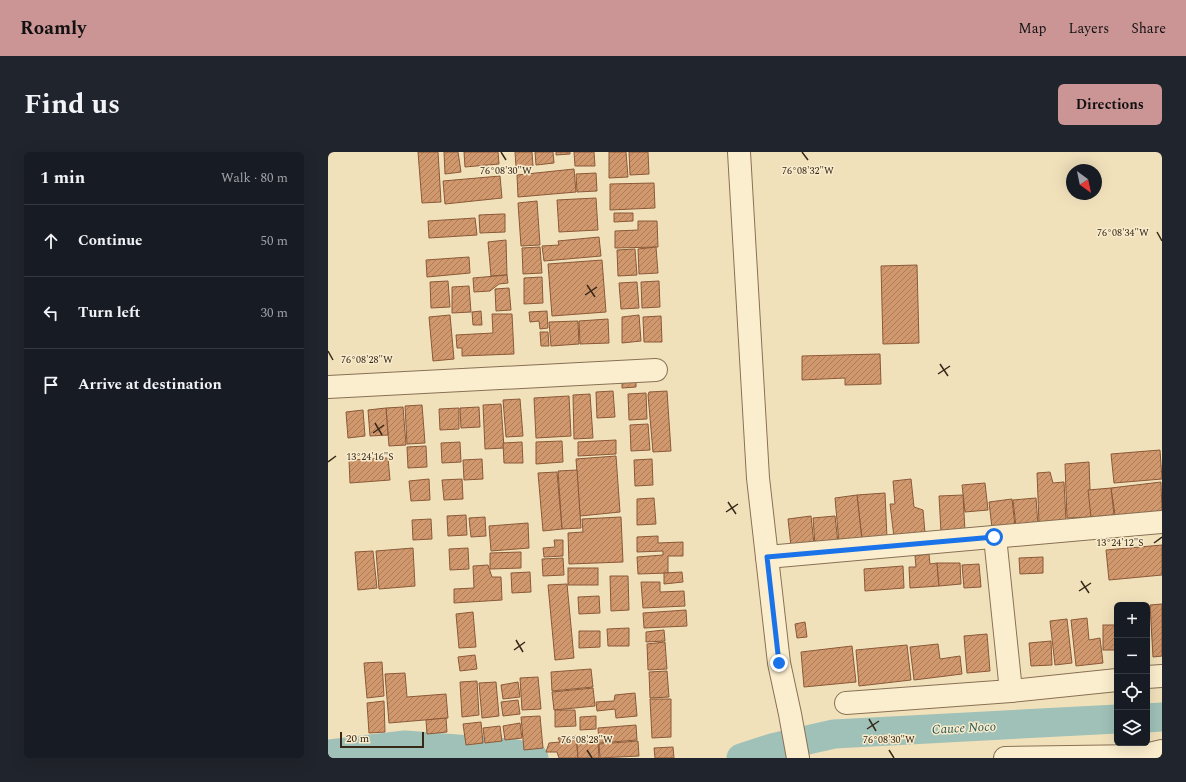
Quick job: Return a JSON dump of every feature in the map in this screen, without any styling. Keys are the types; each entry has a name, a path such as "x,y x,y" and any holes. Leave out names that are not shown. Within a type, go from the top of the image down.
{"street":[{"path":"739,152 758,478 779,663 798,758"},
{"path":"328,387 656,370"},
{"path":"767,557 1162,522"},
{"path":"994,537 1011,691"},
{"path":"1150,677 1162,676"},
{"path":"846,703 1011,691 1114,680"},
{"path":"1005,758 1141,756 1162,751"}],"building":[{"path":"418,152 438,152 441,202 422,203"},
{"path":"444,152 458,152 461,172 445,174"},
{"path":"464,152 498,152 499,164 465,167"},
{"path":"515,152 532,152 533,166 516,167"},
{"path":"535,152 553,152 554,163 536,165"},
{"path":"556,152 570,152 570,154 556,155"},
{"path":"574,152 594,152 595,166 575,166"},
{"path":"609,152 626,152 628,177 609,178"},
{"path":"629,152 648,152 649,174 630,175"},
{"path":"574,169 576,192 518,197 517,175"},
{"path":"596,173 597,191 577,192 576,174"},
{"path":"500,176 502,198 445,204 443,181"},
{"path":"654,183 655,208 610,210 610,184"},
{"path":"596,198 598,230 559,232 557,200"},
{"path":"537,201 540,245 521,246 518,203"},
{"path":"614,213 633,213 633,221 614,222"},
{"path":"505,214 505,232 480,233 479,215"},
{"path":"475,218 477,235 429,238 428,221"},
{"path":"638,221 657,221 658,247 615,248 615,231 638,230"},
{"path":"599,237 601,256 544,261 542,246 559,245 558,241"},
{"path":"506,240 507,275 491,276 488,242"},
{"path":"540,247 542,273 523,274 522,248"},
{"path":"656,247 658,273 639,274 638,249"},
{"path":"635,249 637,275 618,276 617,250"},
{"path":"469,257 470,273 427,277 426,260"},
{"path":"602,260 606,312 552,316 548,264"},
{"path":"917,265 919,343 883,344 881,266"},
{"path":"507,275 508,283 499,284 490,291 474,292 473,278"},
{"path":"542,277 543,303 524,304 524,278"},
{"path":"448,281 450,307 431,308 430,282"},
{"path":"659,281 660,307 642,308 641,282"},
{"path":"637,282 639,308 621,309 619,283"},
{"path":"469,286 471,312 452,313 452,287"},
{"path":"509,288 511,310 496,311 495,289"},
{"path":"481,311 482,325 473,325 472,312"},
{"path":"547,311 548,328 540,329 539,321 530,322 529,312"},
{"path":"492,314 512,314 514,354 462,356 462,348 457,348 456,335 493,333"},
{"path":"450,315 454,359 433,361 429,317"},
{"path":"639,315 641,341 622,343 622,317"},
{"path":"661,316 662,342 644,342 643,317"},
{"path":"608,319 609,343 580,344 579,321"},
{"path":"578,321 579,344 551,346 549,322"},
{"path":"540,332 548,332 549,346 541,346"},
{"path":"880,354 881,384 845,385 845,378 802,380 802,356"},
{"path":"622,376 636,376 636,387 622,388"},
{"path":"613,391 615,417 597,418 596,392"},
{"path":"667,391 671,451 653,452 648,395 649,392"},
{"path":"646,393 647,419 629,420 628,394"},
{"path":"590,394 593,438 574,439 573,395"},
{"path":"569,396 571,436 536,438 534,398"},
{"path":"520,399 523,436 506,437 503,400"},
{"path":"501,404 504,448 485,449 483,405"},
{"path":"422,405 425,443 407,444 405,406"},
{"path":"403,407 406,445 389,446 386,408"},
{"path":"479,407 480,427 461,428 460,408"},
{"path":"386,408 388,435 370,436 368,410"},
{"path":"459,408 459,429 440,430 439,409"},
{"path":"363,410 365,436 348,438 346,412"},
{"path":"648,424 650,450 631,451 630,425"},
{"path":"616,440 616,454 578,456 578,442"},
{"path":"562,441 563,462 536,464 536,442"},
{"path":"460,442 461,462 442,463 441,443"},
{"path":"522,442 523,463 504,463 503,443"},
{"path":"426,446 427,467 408,468 407,447"},
{"path":"1160,450 1162,479 1114,483 1111,454"},
{"path":"616,456 620,512 580,516 576,459"},
{"path":"388,458 390,480 350,483 349,460"},
{"path":"482,459 483,479 464,480 463,460"},
{"path":"652,459 653,485 635,486 634,460"},
{"path":"1089,462 1091,517 1067,518 1065,464"},
{"path":"577,470 581,528 562,529 558,471"},
{"path":"557,472 562,529 543,531 538,473"},
{"path":"1050,472 1053,483 1064,482 1066,521 1039,523 1037,473"},
{"path":"429,479 430,500 411,501 409,481"},
{"path":"462,479 463,499 444,500 442,480"},
{"path":"911,479 914,507 923,510 925,533 894,537 890,504 895,504 893,481"},
{"path":"1161,482 1162,511 1115,515 1111,488"},
{"path":"985,483 988,510 965,512 962,485"},
{"path":"1111,488 1114,515 1091,517 1088,490"},
{"path":"885,493 887,538 862,540 857,495"},
{"path":"857,495 862,540 839,543 835,498"},
{"path":"963,495 965,531 941,532 939,496"},
{"path":"654,498 656,524 637,525 637,499"},
{"path":"1036,498 1038,525 1016,527 1013,500"},
{"path":"1012,499 1015,526 992,528 989,502"},
{"path":"466,515 467,535 448,536 447,516"},
{"path":"811,516 814,544 791,546 788,519"},
{"path":"835,516 838,543 815,545 813,518"},
{"path":"485,517 486,536 471,537 469,518"},
{"path":"621,517 623,562 569,564 568,533 583,532 582,519"},
{"path":"431,519 432,539 413,540 412,520"},
{"path":"528,523 529,548 491,551 489,526"},
{"path":"658,536 658,543 683,542 683,556 668,556 668,573 638,574 637,557 663,555 663,551 637,552 637,537"},
{"path":"554,540 563,540 563,556 544,557 543,548 555,547"},
{"path":"1162,545 1162,575 1109,580 1106,550"},
{"path":"413,548 415,586 379,589 376,551"},
{"path":"468,548 469,569 450,570 449,549"},
{"path":"373,551 377,588 358,590 355,552"},
{"path":"521,552 521,568 490,569 490,553"},
{"path":"929,554 930,564 937,563 939,586 910,588 909,567 916,567 915,556"},
{"path":"1043,557 1043,573 1020,574 1019,558"},
{"path":"563,558 564,575 543,576 542,559"},
{"path":"937,563 960,563 961,584 939,586"},
{"path":"979,564 981,587 964,588 962,565"},
{"path":"488,565 492,577 501,577 502,600 454,603 454,589 474,588 473,566"},
{"path":"903,566 904,588 865,591 864,569"},
{"path":"568,568 598,568 598,585 568,585"},
{"path":"530,572 531,592 512,593 511,573"},
{"path":"682,572 683,582 664,584 664,573"},
{"path":"610,576 628,576 629,610 611,611"},
{"path":"641,582 660,582 660,592 684,591 685,606 643,608"},
{"path":"567,584 574,658 555,660 548,585"},
{"path":"599,596 600,613 579,614 578,597"},
{"path":"1162,604 1162,656 1153,657 1150,605"},
{"path":"686,610 687,626 644,628 643,613"},
{"path":"473,612 476,647 459,648 456,614"},
{"path":"1087,618 1089,640 1100,638 1103,663 1076,666 1071,620"},
{"path":"1067,619 1072,663 1055,665 1050,621"},
{"path":"805,622 807,637 797,638 795,624"},
{"path":"1103,625 1114,625 1114,650 1103,650"},
{"path":"629,628 629,646 608,646 607,629"},
{"path":"664,630 665,641 646,642 646,632"},
{"path":"579,631 600,631 600,647 579,648"},
{"path":"987,634 990,671 967,673 964,636"},
{"path":"1051,641 1052,665 1031,666 1029,643"},
{"path":"665,642 667,669 648,670 647,644"},
{"path":"938,644 940,659 960,656 962,674 914,680 910,647"},
{"path":"907,645 911,680 859,686 856,650"},
{"path":"852,646 856,682 804,687 801,652"},
{"path":"475,655 477,669 460,671 458,657"},
{"path":"382,662 384,696 367,698 364,663"},
{"path":"591,669 593,687 552,691 551,672"},
{"path":"667,671 669,697 650,698 649,672"},
{"path":"405,673 407,697 446,694 448,718 389,723 385,674"},
{"path":"538,677 541,709 522,710 520,678"},
{"path":"477,681 479,715 462,717 460,682"},
{"path":"496,682 499,716 482,718 479,683"},
{"path":"518,682 520,697 503,699 501,685"},
{"path":"593,688 595,706 554,710 552,692"},
{"path":"635,693 637,716 616,718 615,709 597,711 596,702 614,701 615,695"},
{"path":"650,699 671,699 671,737 652,738"},
{"path":"518,700 520,714 503,716 501,702"},
{"path":"384,701 385,732 369,733 367,703"},
{"path":"555,710 575,710 576,726 555,727"},
{"path":"540,716 543,748 524,750 521,717"},
{"path":"596,716 596,729 580,730 580,717"},
{"path":"446,718 447,732 427,734 426,720"},
{"path":"481,722 483,743 466,745 463,724"},
{"path":"520,723 522,738 505,740 503,726"},
{"path":"636,725 637,740 599,743 598,728"},
{"path":"500,726 502,741 485,743 483,728"},
{"path":"576,736 578,758 559,758 557,752 546,752 549,743 560,742 558,738"},
{"path":"598,741 599,758 578,758 577,742"},
{"path":"638,741 639,756 600,758 599,744"},
{"path":"673,747 674,758 655,758 654,748"}],"waterway":[{"name":"Cauce Noco","path":"1150,718 1162,717"},
{"name":"Cauce Noco","path":"741,758 772,748 834,734 1114,719"},
{"name":"Cauce Noco","path":"328,754 405,745 511,753 534,758"}],"route":[{"path":"779,663 767,557 994,537"}]}
